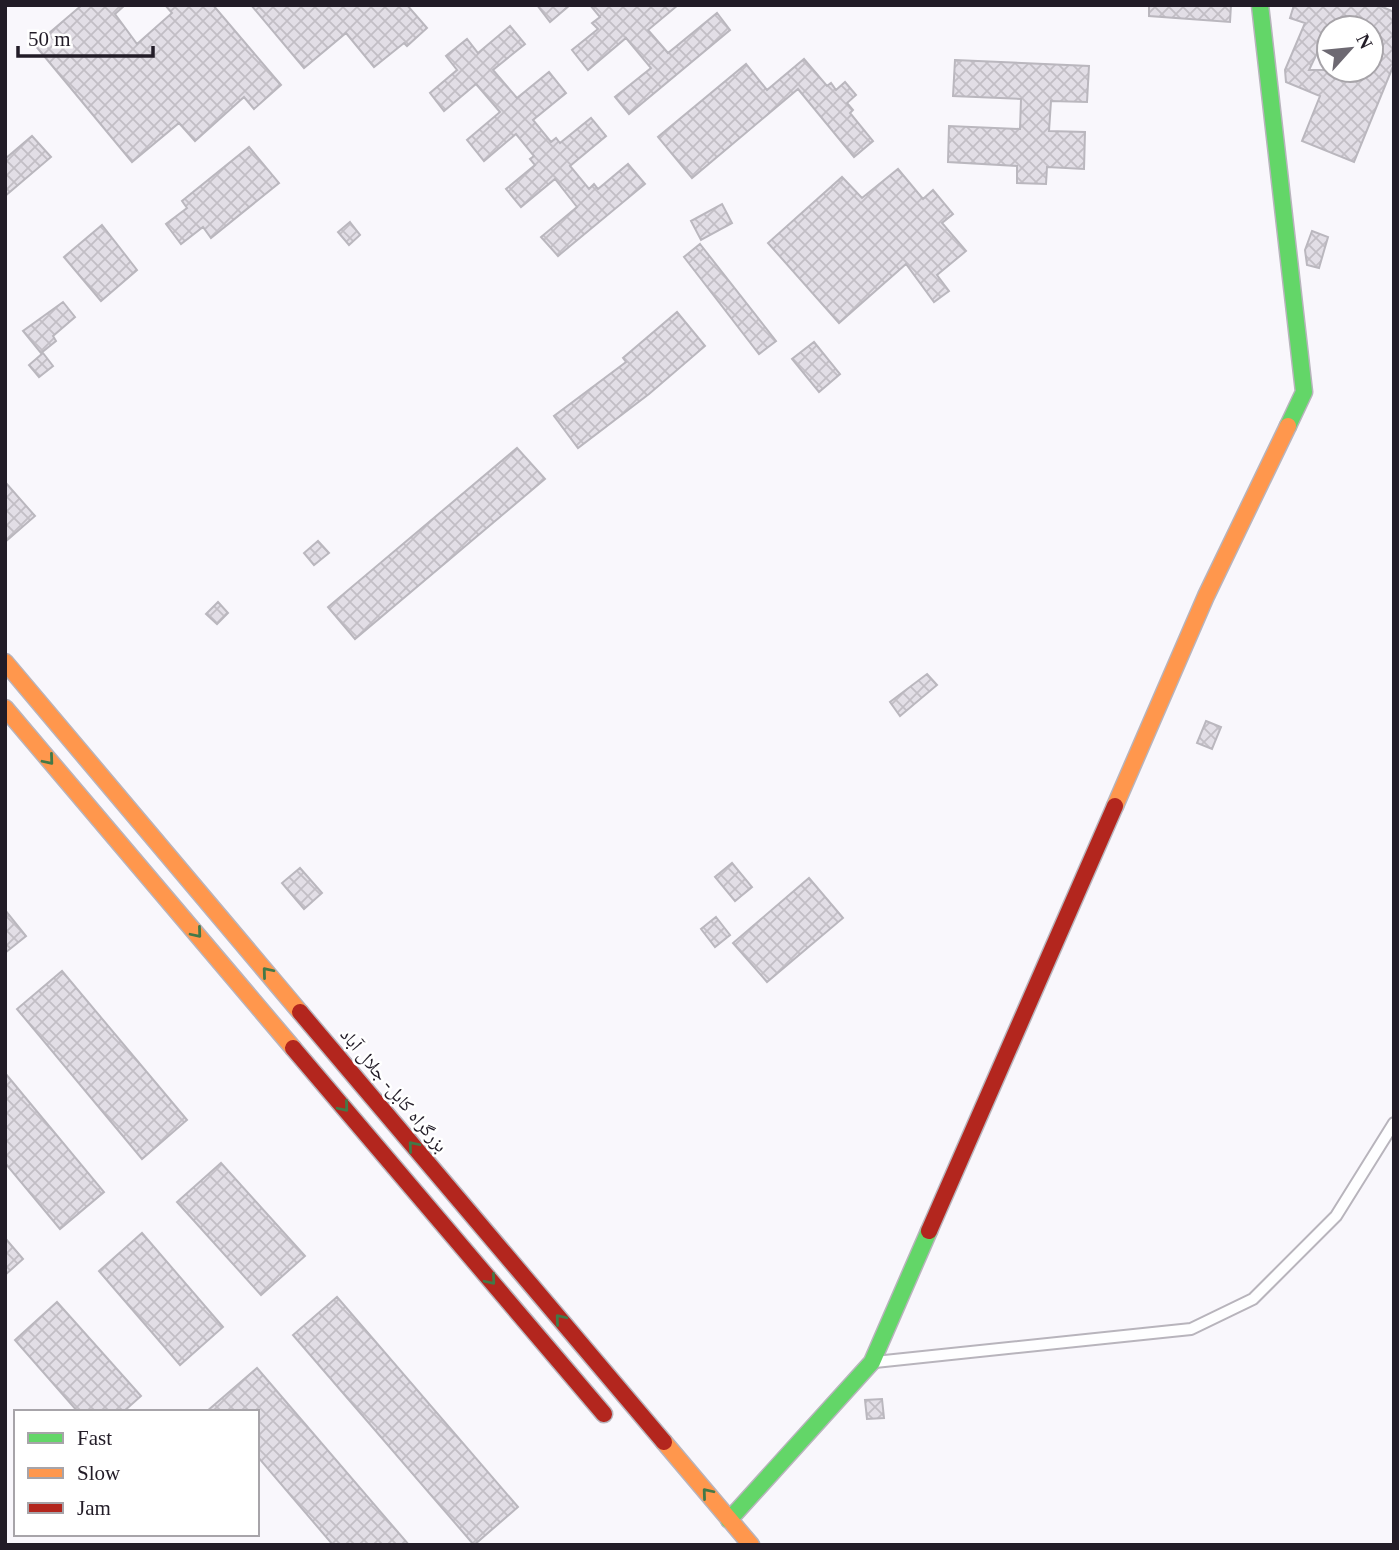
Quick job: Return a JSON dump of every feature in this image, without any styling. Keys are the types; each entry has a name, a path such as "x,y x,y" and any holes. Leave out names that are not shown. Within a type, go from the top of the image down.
{"main road":[{"path":"729,1520 872,1362 1206,596 1304,392 1260,5"},
{"name":"بزرگراه کابل- جلال آباد","path":"5,662 675,1467 751,1545"},
{"path":"5,708 615,1426"}],"lane":[{"path":"872,1362 1191,1329 1254,1299 1336,1216 1394,1123"}],"building":[{"path":"82,5 125,5 115,14 137,44 172,13 165,5 213,5 281,85 254,109 244,97 195,141 179,123 132,162 35,45"},
{"path":"251,5 407,5 427,28 407,46 404,43 374,67 346,33 304,68"},
{"path":"537,5 570,5 550,22"},
{"path":"590,5 678,5 648,30 668,53 717,13 730,30 629,114 615,97 651,68 626,38 588,70 572,50 598,29 592,23 600,17"},
{"path":"1149,5 1231,5 1230,22 1149,16"},
{"path":"1294,5 1378,5 1394,12 1394,64 1354,162 1302,141 1320,96 1286,82 1285,70 1305,23 1290,18"},
{"path":"510,26 525,44 493,70 517,98 549,72 566,93 533,120 551,142 556,138 560,143 591,118 606,136 570,166 589,189 594,184 598,189 628,164 645,184 558,256 541,237 577,207 555,179 521,207 506,189 535,165 530,159 534,156 516,134 484,161 467,140 500,112 476,84 444,111 430,93 457,70 446,56 467,39 478,53"},
{"path":"804,59 827,86 831,83 836,90 845,82 856,95 847,103 853,110 850,113 873,141 854,157 798,89 692,178 658,137 746,64 767,90"},
{"path":"955,60 1089,66 1087,102 1051,101 1049,131 1085,132 1084,169 1047,167 1046,184 1017,183 1017,166 948,162 949,126 1020,129 1021,99 953,96"},
{"path":"32,136 51,157 5,196 5,159"},
{"path":"249,147 279,183 211,238 203,227 181,244 166,224 187,208 182,201"},
{"path":"898,169 923,199 933,190 953,214 942,223 966,251 937,275 949,291 934,302 906,264 839,323 768,243 842,177 862,198"},
{"path":"722,204 732,223 701,240 691,221"},
{"path":"350,222 360,235 349,245 338,232"},
{"path":"102,225 137,270 101,301 64,257"},
{"path":"1312,231 1328,237 1319,268 1307,265 1305,250"},
{"path":"700,244 776,341 759,354 684,257"},
{"path":"63,302 75,317 53,336 56,341 41,353 23,331"},
{"path":"677,312 705,346 649,394 578,448 554,416 626,362 623,358"},
{"path":"814,342 840,374 819,392 792,359"},
{"path":"43,353 53,366 39,377 29,365"},
{"path":"517,448 545,479 355,639 328,607"},
{"path":"5,482 35,516 5,542"},
{"path":"318,541 329,553 314,565 304,553"},
{"path":"218,602 228,613 217,624 206,614"},
{"path":"927,674 937,685 900,716 890,702"},
{"path":"1206,721 1221,727 1212,749 1197,743"},
{"path":"732,863 752,887 735,901 715,877"},
{"path":"300,868 322,893 304,909 282,883"},
{"path":"809,878 843,918 767,982 733,943"},
{"path":"5,910 26,936 5,953"},
{"path":"716,917 730,935 715,947 701,929"},
{"path":"62,971 187,1120 142,1159 17,1009"},
{"path":"5,1073 104,1192 60,1229 5,1163"},
{"path":"221,1163 305,1256 261,1295 177,1202"},
{"path":"142,1233 223,1327 180,1365 99,1271"},
{"path":"5,1238 23,1259 5,1275"},
{"path":"337,1297 518,1507 474,1545 293,1335"},
{"path":"57,1302 141,1396 125,1410 76,1410 15,1340"},
{"path":"257,1368 409,1545 333,1545 259,1458 259,1410 208,1410"},
{"path":"882,1399 884,1418 867,1419 865,1400"}],"traffic: fast":[{"path":"1260,5 1304,392 1288,426"},
{"path":"729,1520 872,1362 929,1231"}],"traffic: slow":[{"path":"1115,806 1206,596 1288,426"},
{"path":"5,662 300,1012"},
{"path":"5,708 293,1048"},
{"path":"664,1442 751,1545"}],"traffic: jam":[{"path":"929,1231 1115,806"},
{"path":"300,1012 664,1442"},
{"path":"293,1048 604,1414"}]}
